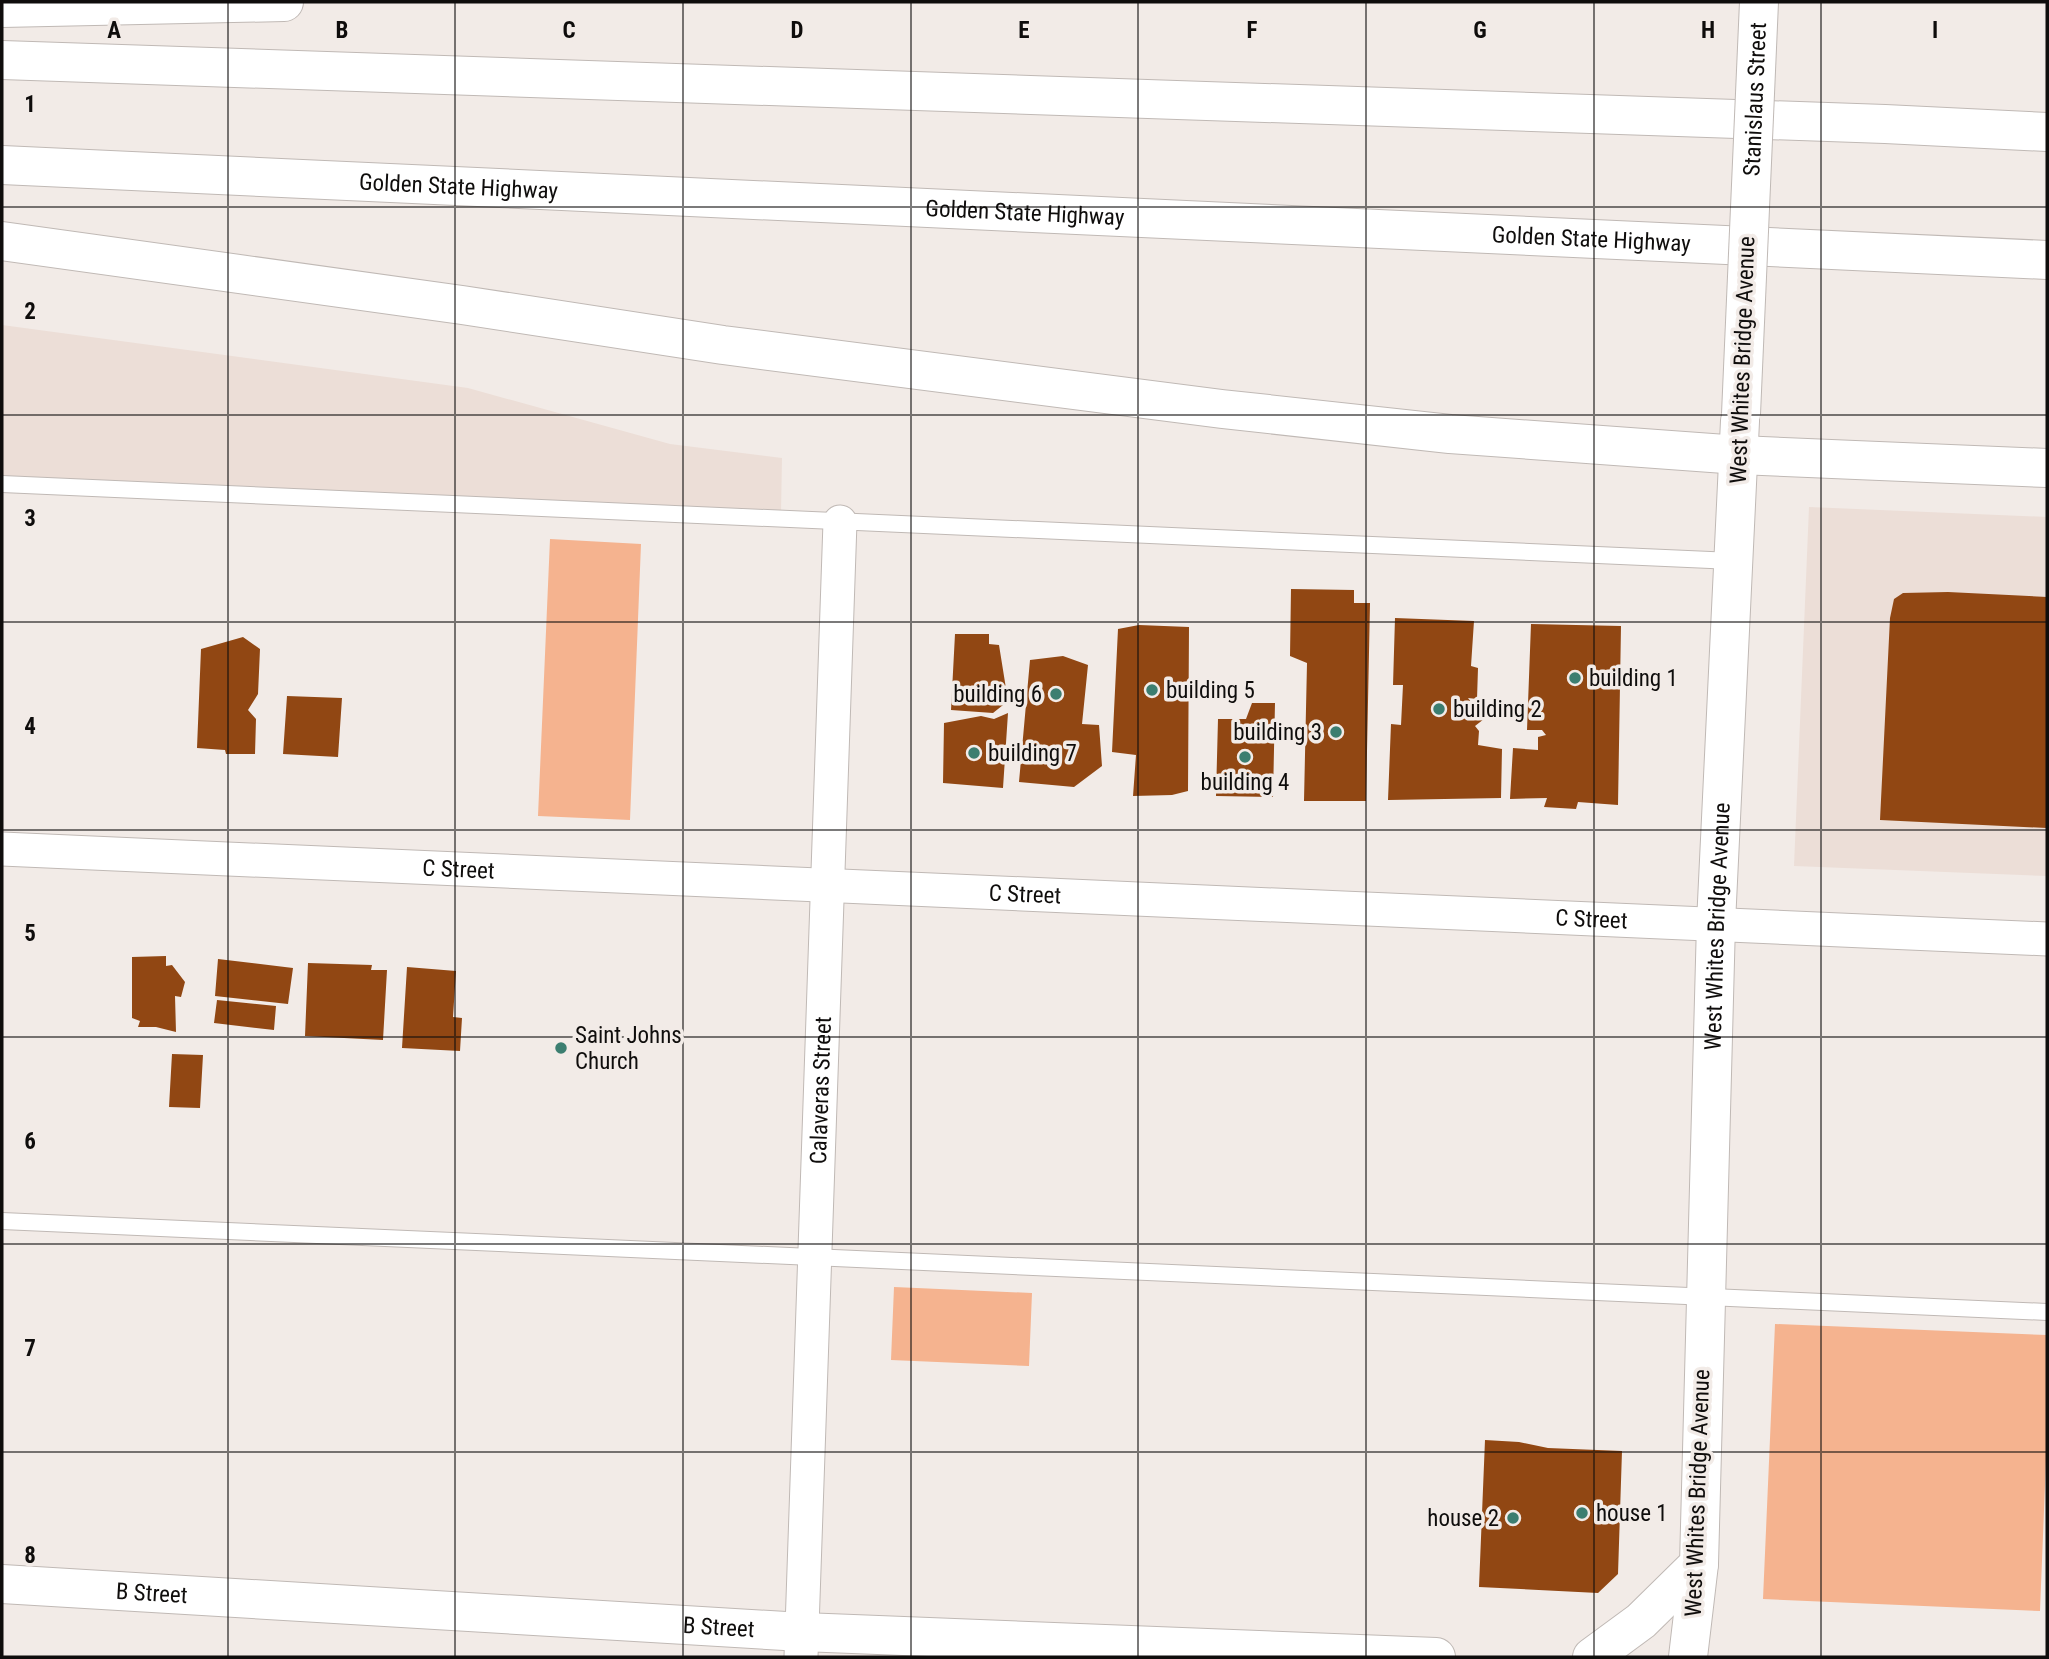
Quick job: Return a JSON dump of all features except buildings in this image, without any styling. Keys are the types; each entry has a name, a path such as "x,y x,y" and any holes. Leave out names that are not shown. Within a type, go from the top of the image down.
{"main road":[{"path":"2,8 284,2"},
{"name":"Stanislaus Street","path":"1749,195 1759,2"},
{"path":"2,60 1885,124 2047,132"},
{"path":"1885,124 2047,122"},
{"name":"Golden State Highway","path":"2,164 2047,260"},
{"name":"West Whites Bridge Avenue","path":"1688,1657 1699,1564 1716,923 1749,195"},
{"path":"2,241 462,305 723,345 1222,409 1450,434 1739,456 2047,468"},
{"path":"1913,254 2047,271"},
{"path":"1592,1657 1641,1621 1699,1564"},
{"name":"B Street","path":"2,1584 802,1645 1436,1657"}],"street":[{"name":"Calaveras Street","path":"802,1645 839,522"},
{"name":"C Street","path":"2,849 2047,939"}],"lane":[{"path":"2,484 1733,561"},
{"path":"2,1222 2047,1312"}],"shaded area":[{"path":"2,325 468,388 670,444 782,458 781,513 183,483 2,477"},
{"path":"1809,507 2047,517 2047,876 1794,866"},
{"path":"550,539 641,544 630,820 538,816"},
{"path":"894,1287 1032,1293 1029,1366 891,1360"},
{"path":"1775,1324 2047,1335 2047,1435 2040,1611 1763,1599"}],"place":[{"name":"building 1","path":"1575,678"},
{"name":"building 5","path":"1152,690"},
{"name":"building 6","path":"1056,694"},
{"name":"building 2","path":"1439,709"},
{"name":"building 3","path":"1336,732"},
{"name":"building 7","path":"974,753"},
{"name":"building 4","path":"1245,757"},
{"name":"Saint Johns Church","path":"561,1048"},
{"name":"house 1","path":"1582,1513"},
{"name":"house 2","path":"1513,1518"}]}
